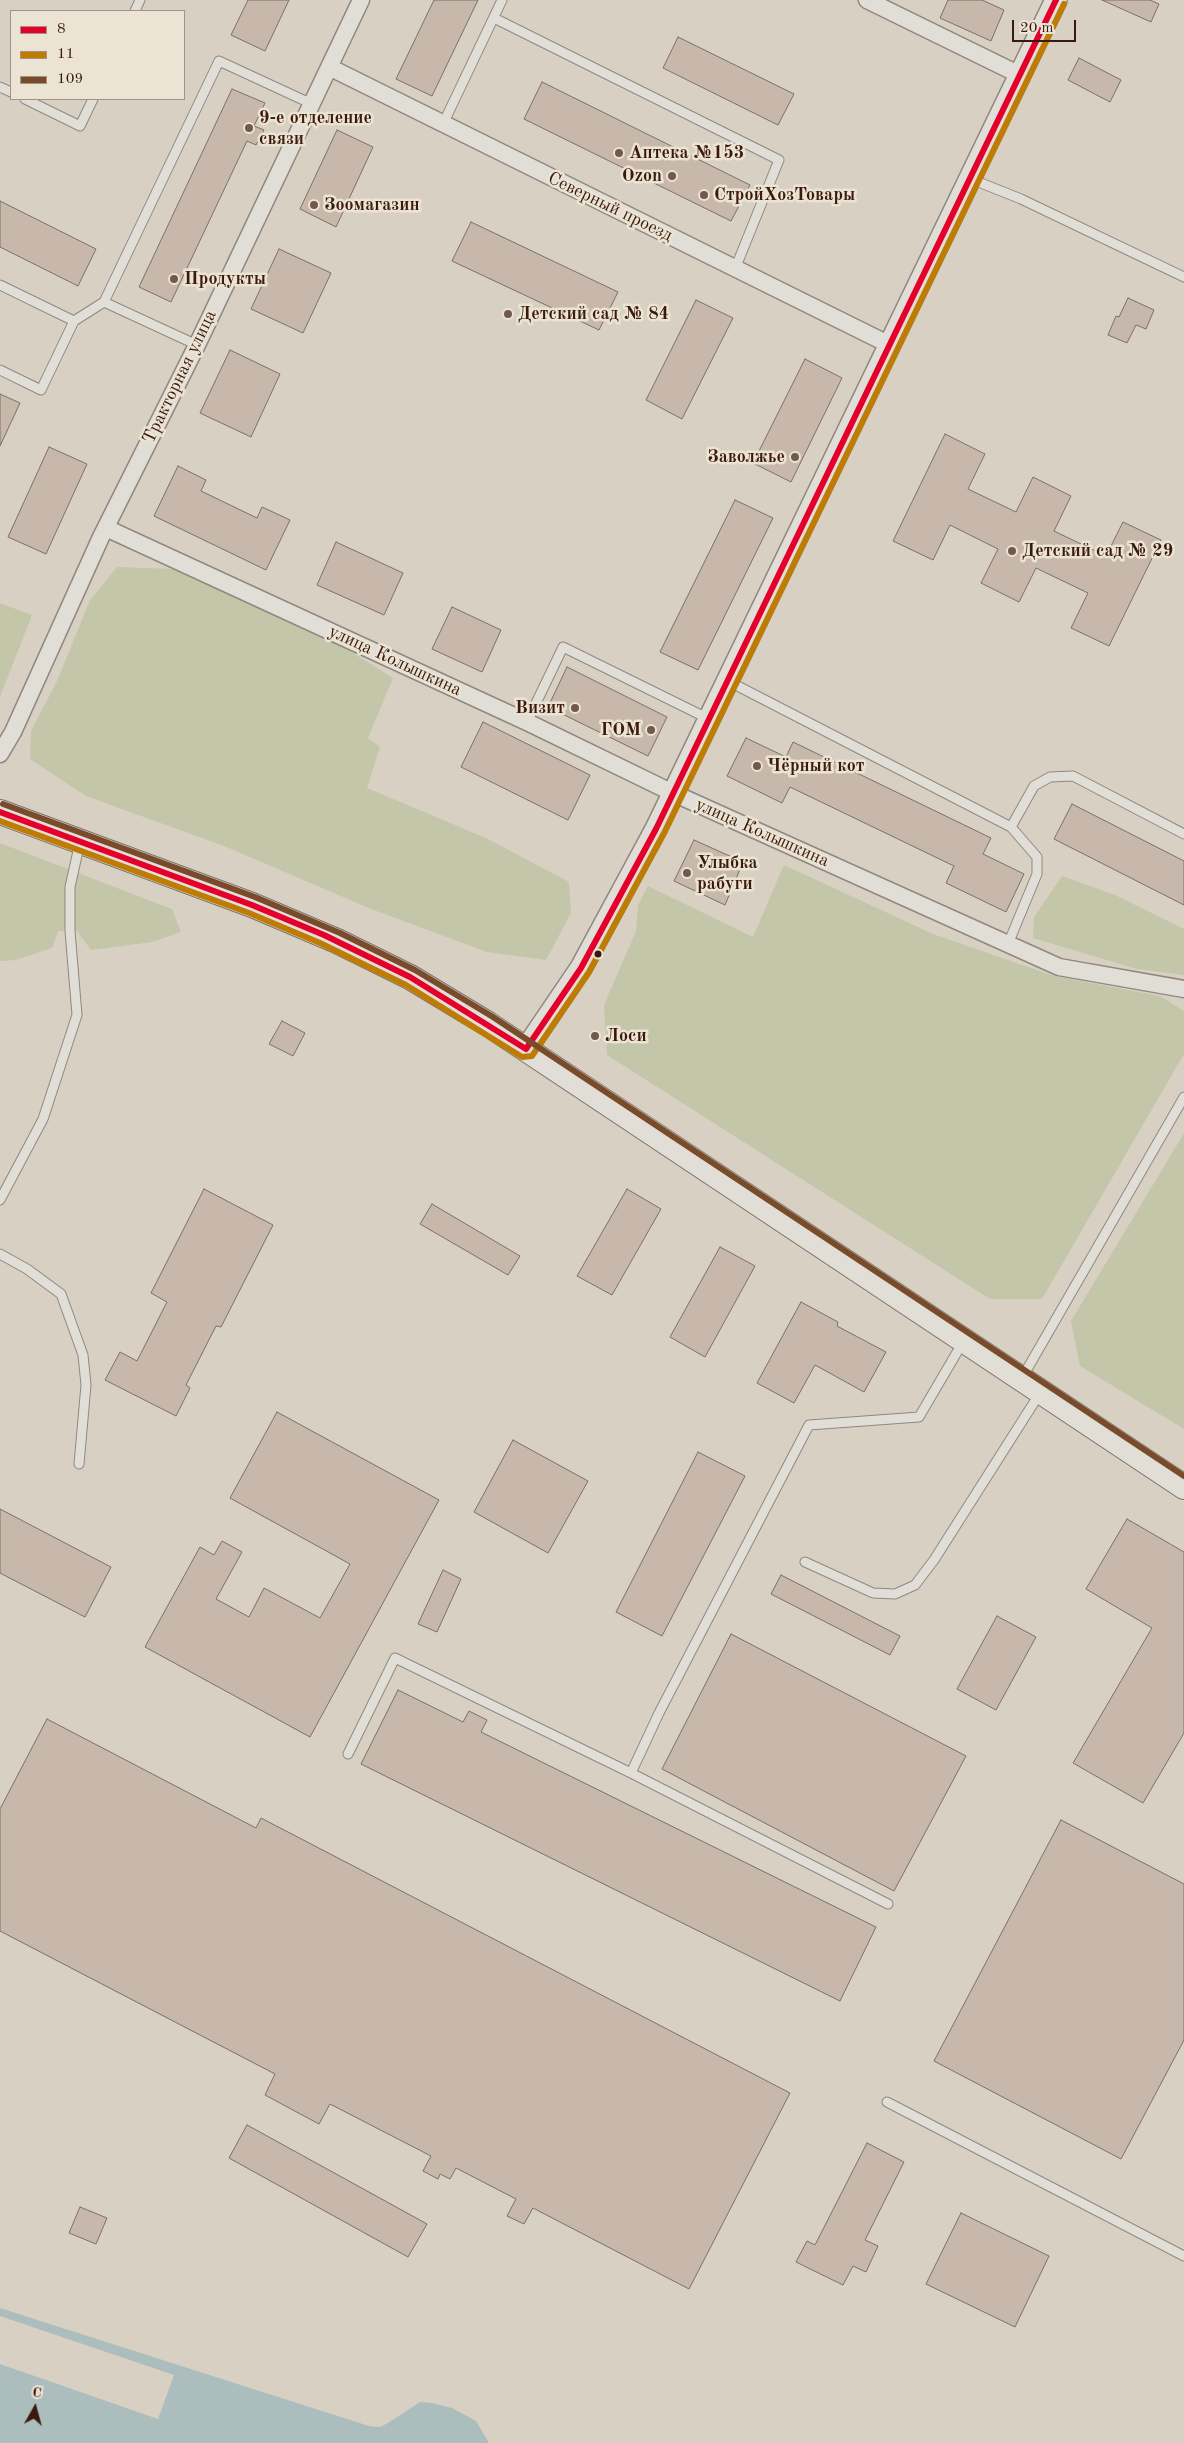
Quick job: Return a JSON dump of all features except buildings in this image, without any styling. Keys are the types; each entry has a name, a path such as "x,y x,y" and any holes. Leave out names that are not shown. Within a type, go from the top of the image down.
{"main road":[{"path":"0,812 252,904 337,941 418,982 526,1049 1032,1384 1184,1487"}],"street":[{"name":"Тракторная улица","path":"0,754 13,732 106,528 197,344 361,0"},
{"path":"867,0 1020,75"},
{"path":"526,1049 582,968 673,793 1056,0"},
{"name":"Северный проезд","path":"329,68 890,345"},
{"name":"улица Колышкина","path":"106,528 527,722 673,793 1059,967 1184,990"}],"lane":[{"path":"444,124 502,0"},
{"path":"494,18 779,160 735,269"},
{"path":"0,370 41,390 74,322 104,302 219,62 312,104"},
{"path":"26,100 80,126 93,100"},
{"path":"971,179 1021,199 1184,276"},
{"path":"0,285 74,322"},
{"path":"104,302 197,344"},
{"path":"527,722 564,647 709,719"},
{"path":"728,681 1011,826 1037,857 1037,874 1008,944"},
{"path":"1011,826 1034,786 1050,776 1073,776 1184,834"},
{"path":"0,1200 43,1119 77,1015 70,931 70,887 80,842"},
{"path":"805,1562 873,1593 895,1594 915,1585 934,1560 1032,1384 1184,1097"},
{"path":"0,1254 27,1269 61,1294 83,1355 86,1385 79,1464"},
{"path":"631,1773 659,1713 809,1425 918,1417 964,1340"},
{"path":"348,1754 395,1658 631,1773 888,1904"},
{"path":"887,2102 1184,2256"}],"green space":[{"path":"117,567 176,569 345,648 393,678 368,738 380,747 367,788 486,838 569,882 571,913 546,960 487,952 371,909 224,846 86,796 30,759 31,731 57,681 90,600"},
{"path":"0,603 32,615 0,697"},
{"path":"0,843 172,909 181,932 152,942 91,950 77,931 58,931 52,948 16,960 0,961"},
{"path":"784,865 933,934 1054,976 1160,996 1184,1011 1184,1054 1042,1299 990,1299 607,1055 604,1005 636,931 638,905 648,886 753,937"},
{"path":"1062,876 1115,895 1184,929 1184,975 1137,969 1033,938 1034,917"},
{"path":"1184,1133 1184,1429 1080,1366 1071,1321"}],"shaded area":[{"path":"0,2308 369,2426 380,2427 420,2402 452,2408 476,2421 489,2443 0,2443"}],"pier":[{"path":"0,2316 174,2375 158,2419 0,2364"}],"transit line":[{"name":"8","path":"0,812 252,905 324,935 410,977 526,1049 581,968 656,829 1056,0"},
{"name":"11","path":"0,821 249,913 320,943 406,985 522,1057 532,1056 589,972 664,833 1064,4"},
{"name":"109","path":"3,804 255,897 340,933 415,970 493,1017 1184,1476"}],"place":[{"name":"9-е отделение связи","path":"249,128"},
{"name":"Аптека №153","path":"619,153"},
{"name":"Ozon","path":"672,176"},
{"name":"СтройХозТовары","path":"704,195"},
{"name":"Зоомагазин","path":"314,205"},
{"name":"Продукты","path":"174,279"},
{"name":"Детский сад № 84","path":"508,314"},
{"name":"Заволжье","path":"795,457"},
{"name":"Детский сад № 29","path":"1012,551"},
{"name":"Визит","path":"575,708"},
{"name":"ГОМ","path":"651,730"},
{"name":"Чёрный кот","path":"757,766"},
{"name":"Улыбка рабуги","path":"687,873"},
{"name":"Лоси","path":"595,1036"}]}
